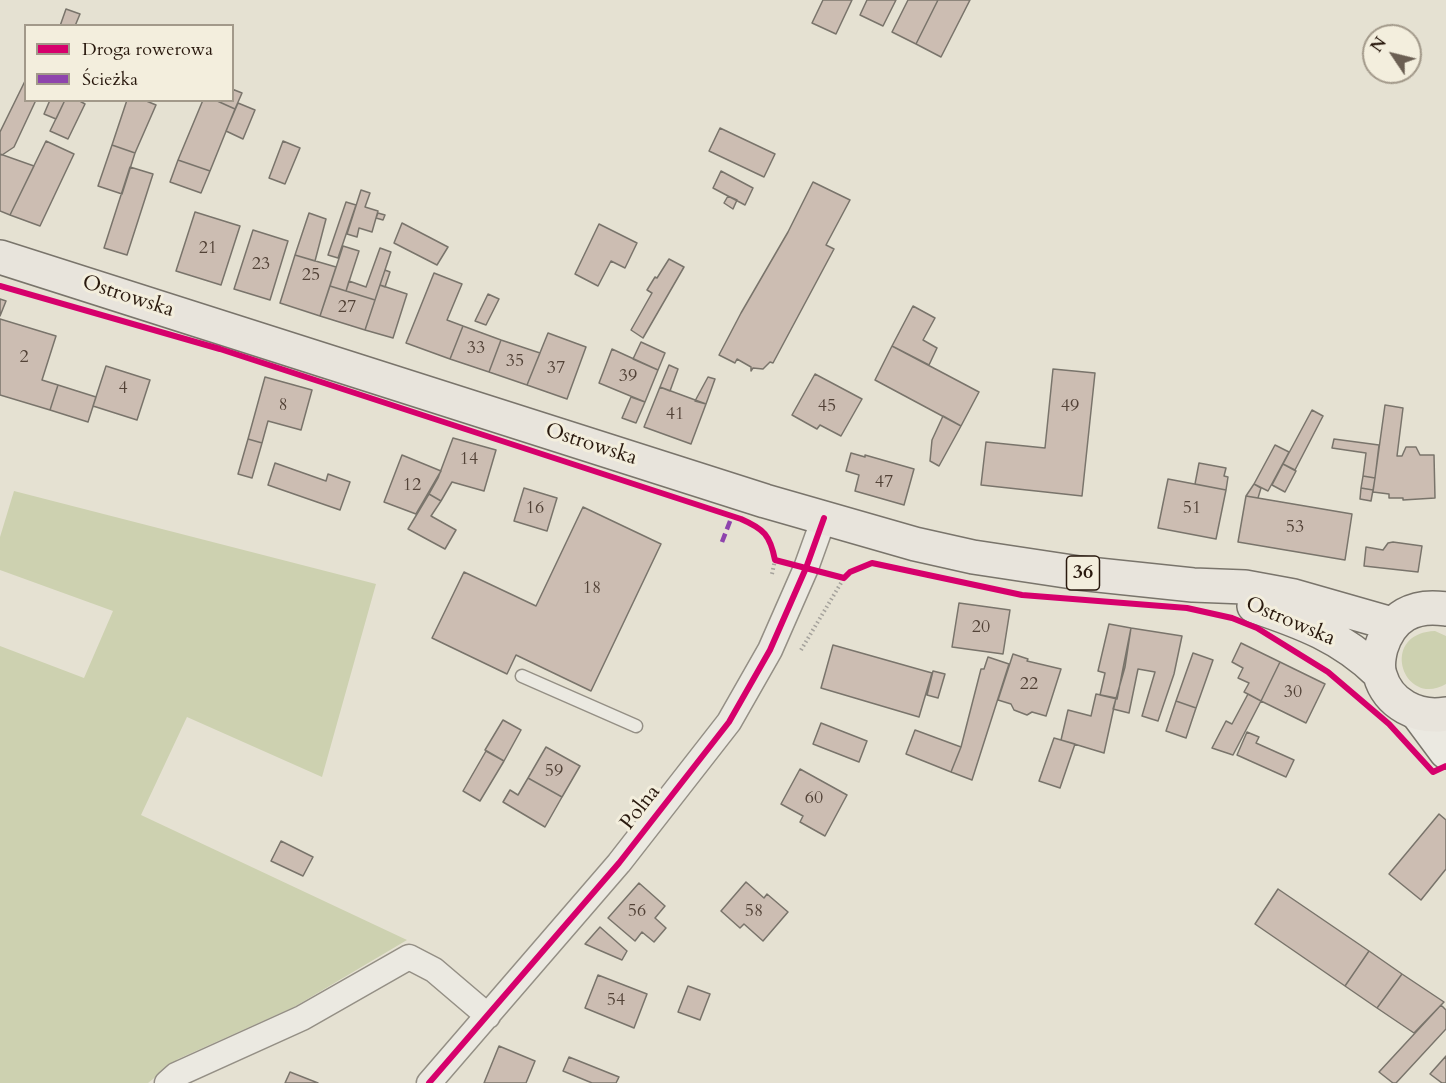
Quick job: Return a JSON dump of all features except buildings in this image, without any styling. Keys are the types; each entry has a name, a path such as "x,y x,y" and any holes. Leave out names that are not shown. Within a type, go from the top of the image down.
{"main road":[{"name":"Ostrowska","path":"0,256 709,483 915,544 1079,573 1193,585 1245,587 1294,596 1392,624"},
{"name":"Ostrowska","path":"1193,585 1312,626 1360,655 1379,674"},
{"path":"1379,674 1379,657 1392,624 1419,609 1434,607 1446,609"},
{"name":"36","path":"1379,674 1384,686 1399,703 1431,714"}],"street":[{"name":"Polna","path":"429,1083 619,863 729,722 770,650 806,568 824,518"},
{"path":"1431,714 1446,752"},
{"path":"167,1083 176,1075 302,1018 409,957 434,970 488,1016"}],"lane":[{"path":"522,676 636,726"}],"green space":[{"path":"14,491 376,584 322,777 187,717 141,815 407,940 294,1007 178,1059 148,1083 0,1083 0,646 84,678 113,611 0,570 0,537"},
{"path":"1435,631 1446,636 1446,684 1431,689 1418,687 1409,679 1403,668 1402,655 1407,644 1417,635"}],"marked path":[{"path":"722,542 732,516"}],"cycle path":[{"path":"0,286 220,349 741,519 765,534 771,544 775,560 844,578 850,572 872,563 1022,595 1187,608 1232,618 1257,628 1328,672 1389,724 1433,772 1446,766"},
{"path":"429,1083 619,863 729,722 770,650 806,568 824,518"}]}
